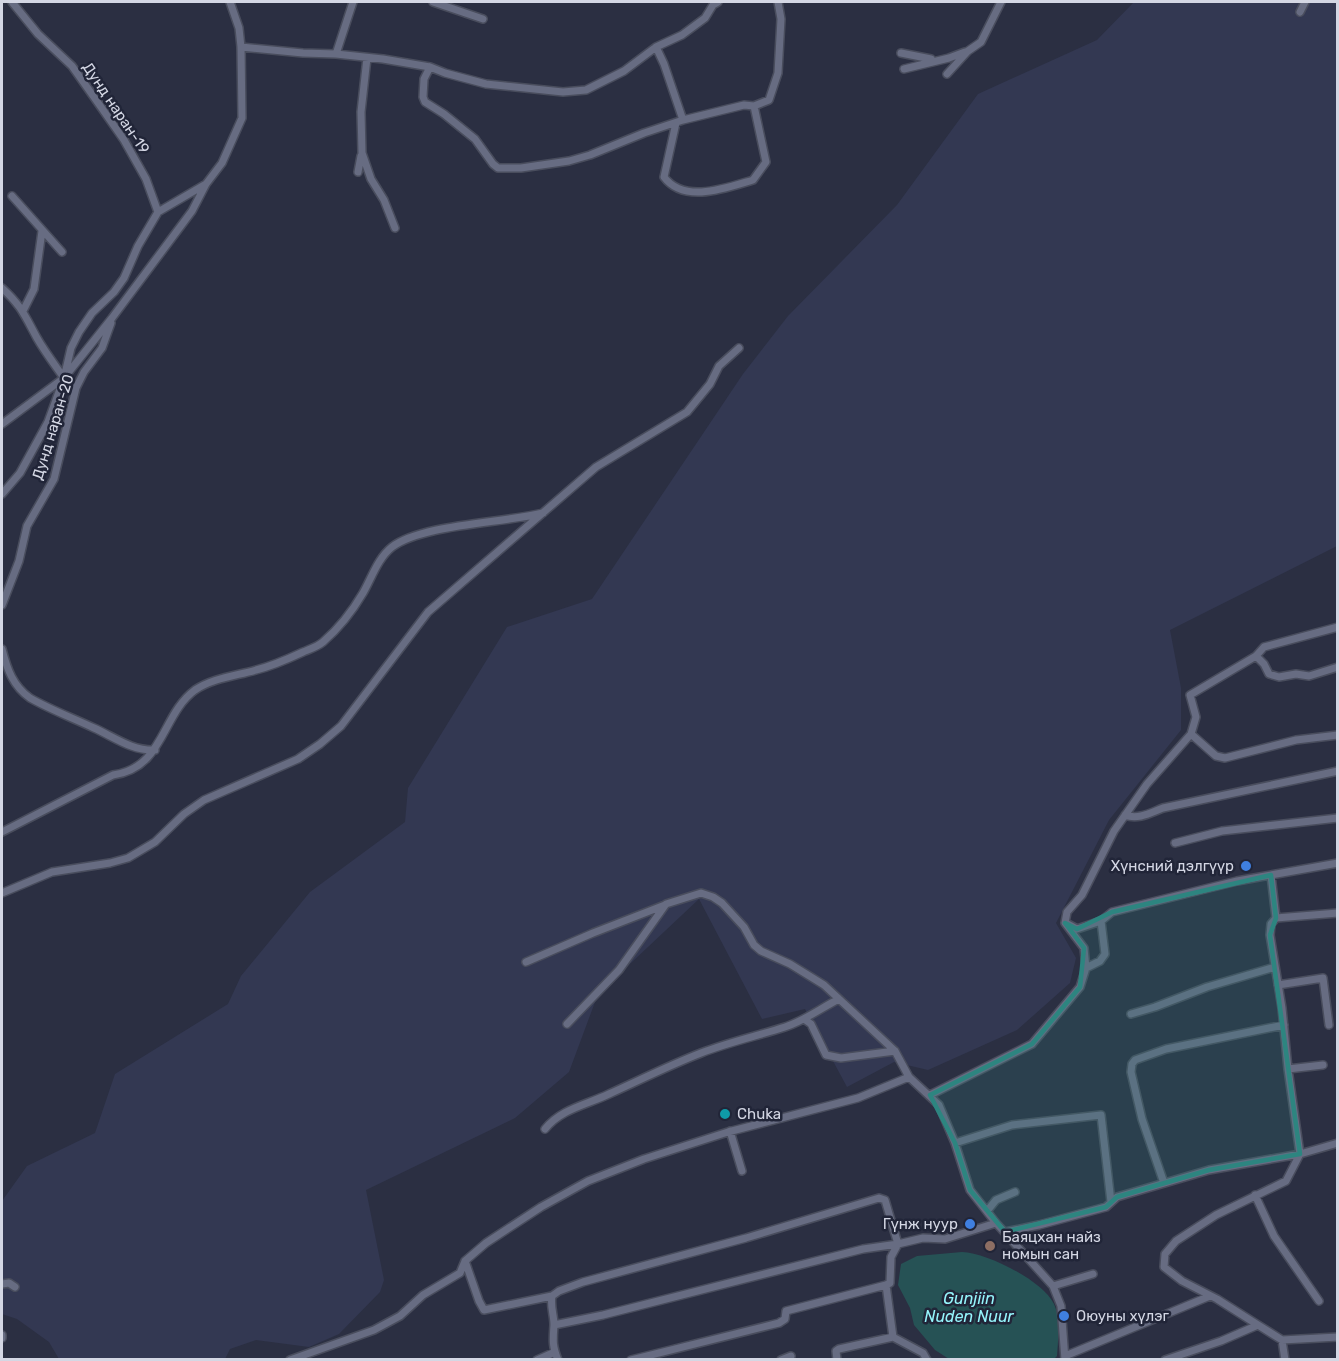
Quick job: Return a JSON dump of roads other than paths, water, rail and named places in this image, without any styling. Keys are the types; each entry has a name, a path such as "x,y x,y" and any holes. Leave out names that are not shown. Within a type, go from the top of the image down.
{"street":[{"name":"Дунд наран-19","path":"12,2 38,34 72,66 124,140 146,179 158,212"},
{"name":"Дунд наран-20","path":"2,494 20,473 48,422 64,378 71,348 79,332 92,313 124,278 138,246 158,212 206,184 222,163 242,118 241,47 230,2"},
{"path":"336,54 353,2"},
{"path":"433,2 483,19"},
{"path":"241,47 336,54 398,62 430,67 486,84 563,92 586,90 624,71 656,47 682,35 705,18 713,5 718,2"},
{"path":"430,67 424,79 425,102 475,139 498,168 521,168 569,161 679,121 744,105 754,106 769,100 778,73 781,20 778,2"},
{"path":"947,74 968,51 981,42 1001,2"},
{"path":"1300,12 1305,2"},
{"path":"656,47 664,64 679,121 664,177 670,186 682,191 714,191 753,180 766,162 754,106"},
{"path":"904,69 968,51"},
{"path":"901,53 937,60"},
{"path":"358,172 362,153 361,112 367,58"},
{"path":"362,153 370,179 384,200 395,228"},
{"path":"2,288 23,311 38,340 64,378 192,211 206,184"},
{"path":"12,196 62,252"},
{"path":"23,311 34,289 42,231"},
{"name":"Дунд наран-20","path":"2,604 19,561 27,526 54,479 76,388 84,372 102,348 112,318"},
{"path":"2,893 52,872 128,858 155,842 184,814 204,800 298,759 313,749 340,726 428,612 596,467 687,412 710,384 718,366 739,348"},
{"name":"Дунд наран-20","path":"2,424 64,378"},
{"path":"2,832 113,775 126,773 138,766 155,750 178,707 196,690 229,675 255,670 320,645 336,630 362,595 382,557 393,546 421,534 521,519 546,512"},
{"path":"930,1095 1032,1044 1080,987 1086,968 1084,948 1065,923 1067,912 1083,895 1114,831 1125,815 1147,784 1191,734 1196,717 1190,695 1256,656 1264,647 1338,627"},
{"path":"2,649 8,672 23,693 30,698 123,743 144,750 155,750"},
{"path":"1256,656 1264,663 1269,674 1279,677 1296,674 1309,676 1338,667"},
{"path":"1191,734 1216,756 1225,758 1296,740 1338,735"},
{"path":"1125,815 1132,818 1141,817 1163,808 1338,771"},
{"path":"1175,843 1222,831 1338,818"},
{"path":"1065,923 1077,929 1101,921 1112,912 1237,880 1338,863"},
{"path":"1271,875 1276,918"},
{"path":"567,1024 619,970 666,904 701,893 713,897 730,911 761,951 790,964 824,985 895,1051 909,1077 939,1105 956,1143 970,1190 996,1223 1053,1286 1061,1306 1065,1358 1210,1296"},
{"path":"526,962 687,894"},
{"path":"1338,913 1276,918 1271,924 1270,935 1300,1154 1286,1181 1216,1215 1176,1241 1165,1254 1164,1267 1182,1281 1282,1340 1338,1337"},
{"path":"1086,968 1100,961 1105,954 1101,921"},
{"path":"1131,1014 1207,987 1275,967"},
{"path":"1278,985 1323,978 1329,1025"},
{"path":"545,1129 566,1111 609,1095 702,1052 749,1036 786,1027 839,999"},
{"path":"804,1019 811,1024 826,1055 841,1058 895,1051"},
{"path":"1164,1183 1142,1119 1131,1072 1135,1060 1166,1049 1284,1025"},
{"path":"1288,1069 1323,1065"},
{"path":"290,1359 374,1330 400,1316 423,1295 460,1273 465,1261 486,1243 541,1207 588,1181 644,1159 730,1131 858,1098 909,1077"},
{"path":"956,1143 1012,1125 1101,1115 1111,1202"},
{"path":"730,1131 742,1171"},
{"path":"1005,1232 1106,1207 1118,1197 1209,1170 1300,1154 1338,1143"},
{"path":"987,1211 996,1200 1015,1192"},
{"path":"1255,1195 1274,1236 1319,1301"},
{"path":"465,1261 484,1310 552,1296 582,1282 746,1238 879,1198 885,1200 898,1244 891,1257 890,1283 786,1311 785,1319 778,1323 630,1359"},
{"path":"554,1325 603,1315 863,1249 924,1239 945,1239 996,1223"},
{"path":"1053,1286 1093,1274"},
{"path":"2,1284 9,1283 15,1287"},
{"path":"886,1285 894,1337"},
{"path":"537,1359 556,1356 551,1338 554,1325 550,1303 552,1296"},
{"path":"1165,1359 1221,1341 1258,1325"},
{"path":"837,1359 836,1351 839,1349 894,1337 923,1353 927,1359"},
{"path":"1282,1340 1285,1359"},
{"path":"781,1359 791,1356"}],"water":[{"name":"Gunjiin Nuden Nuur","path":"962,1252 985,1257 1013,1269 1048,1295 1054,1304 1058,1323 1057,1356 1054,1359 949,1359 935,1350 914,1325 910,1308 898,1285 901,1264 917,1256"}],"place":[{"name":"Хүнсний дэлгүүр","path":"1246,866"},
{"name":"Chuka","path":"725,1114"},
{"name":"Гүнж нуур","path":"970,1224"},
{"name":"Баяцхан найз номын сан","path":"990,1246"},
{"name":"Оюуны хүлэг","path":"1064,1316"}]}
